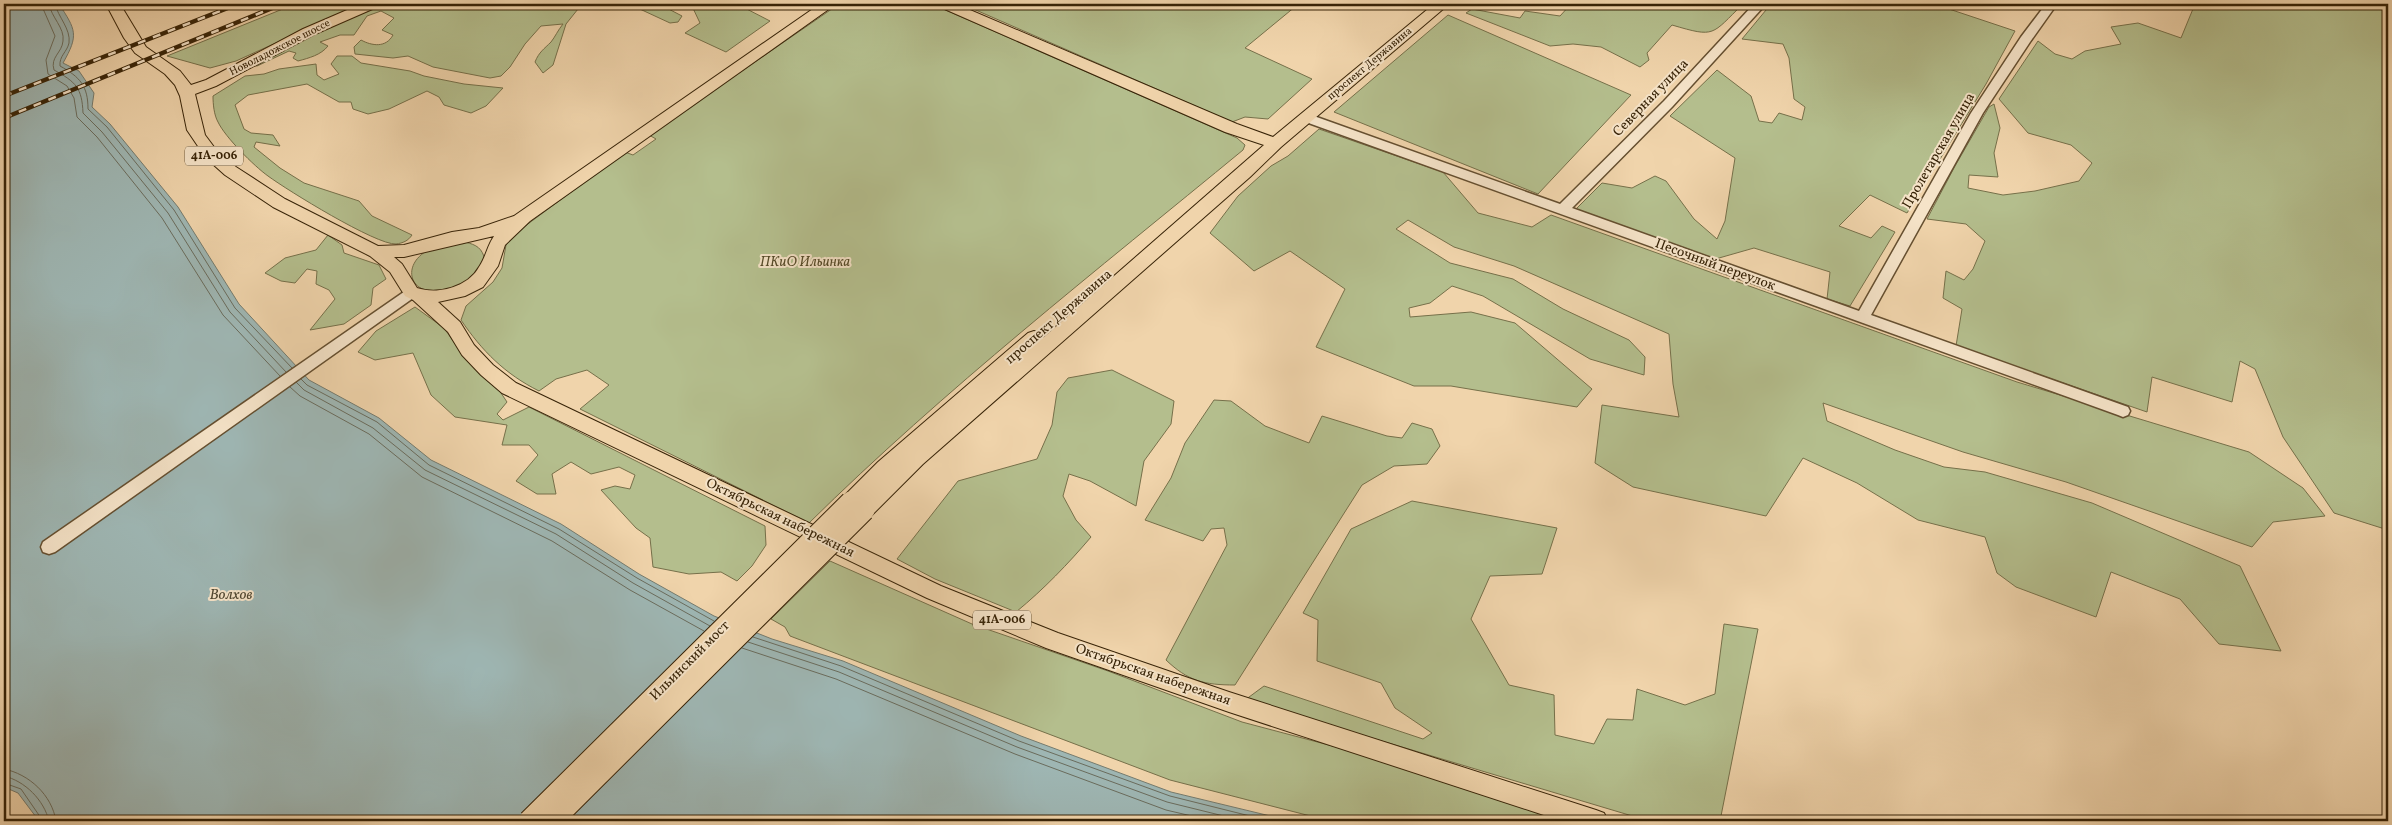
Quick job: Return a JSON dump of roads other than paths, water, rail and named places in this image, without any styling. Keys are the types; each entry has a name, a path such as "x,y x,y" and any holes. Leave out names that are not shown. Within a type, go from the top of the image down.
{"main road":[{"name":"Октябрьская набережная","path":"113,4 133,41 145,55 172,72 187,92 198,136 221,163 258,191 376,252 396,268 411,289 454,327 468,350 487,370 509,388 934,592 1054,641 1229,702 1596,821"},
{"name":"Новоладожское шоссе","path":"187,92 211,83 308,32 372,4"},
{"path":"430,244 415,255 405,267 411,289 439,297 460,291 474,284 484,275 490,265 498,242 524,217 829,4"},
{"path":"945,4 1222,124 1275,143"},
{"name":"проспект Державина","path":"858,506 916,458 1244,173 1275,143 1442,4"},
{"path":"376,252 404,251 452,238 482,234 524,217"},
{"path":"452,238 467,237 479,240 488,246 492,255"},
{"path":"454,327 450,313 460,291"},
{"name":"Ильинский мост","path":"529,821 858,506"},
{"name":"Ильинский мост","path":"552,821 858,506"}],"street":[{"name":"Северная улица","path":"1562,210 1668,104 1760,4"},
{"name":"Пролетарская улица","path":"1861,318 1870,306 1950,156 2034,27 2052,4"},
{"name":"Песочный переулок","path":"1306,118 2123,411"},
{"path":"49,547 340,343 411,289"}],"water":[{"name":"Волхов","path":"4,4 59,4 69,20 73,33 72,46 63,63 79,71 94,93 92,107 110,124 178,207 239,304 309,380 379,418 431,460 561,524 639,574 714,616 772,639 843,661 1021,736 1171,792 1291,821 39,821 18,793 4,787"}],"railway":[{"path":"4,96 238,4"},
{"path":"4,118 282,4"}],"park label":[{"name":"ПКиО Ильинка","path":"805,262"}]}
